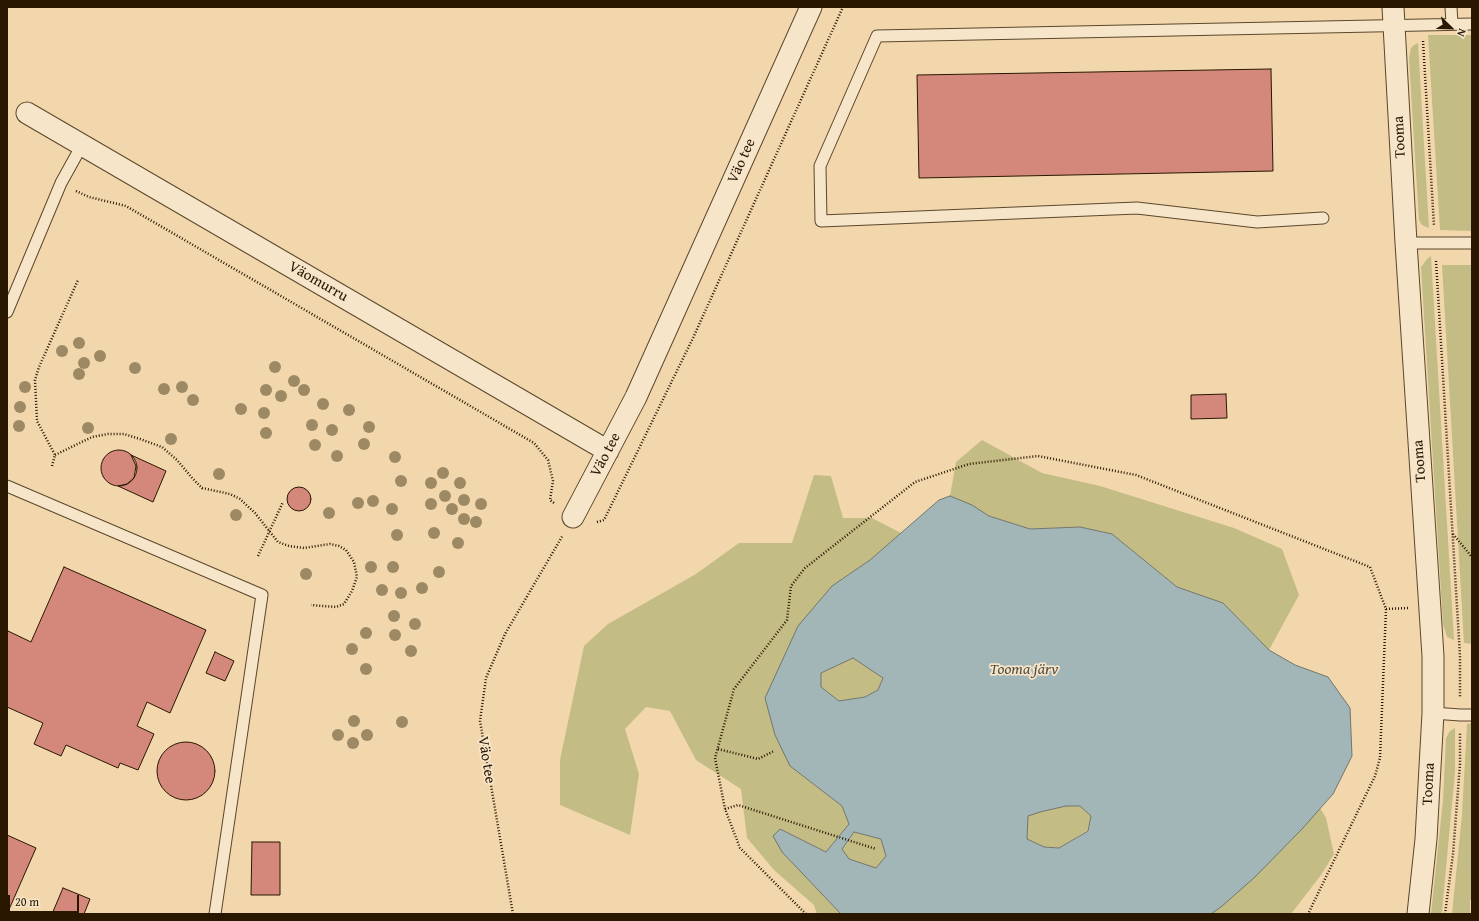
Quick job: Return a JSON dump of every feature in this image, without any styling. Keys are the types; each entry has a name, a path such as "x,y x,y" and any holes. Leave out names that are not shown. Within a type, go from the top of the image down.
{"street":[{"name":"Väo tee","path":"573,517 636,397 811,7"},
{"name":"Tooma","path":"1393,16 1433,656 1433,713 1426,839 1418,914"},
{"name":"Väomurru","path":"27,113 608,451"}],"lane":[{"path":"1451,7 1452,24"},
{"path":"1323,218 1257,222 1137,208 821,221 820,166 877,36 1393,16 1452,24 1472,24"},
{"path":"7,312 61,184 82,144"},
{"path":"1406,243 1472,243"},
{"path":"7,486 262,595 215,914"},
{"path":"1433,713 1472,715"}],"path":[{"path":"61,184 89,197 126,206 534,443 548,460 553,481 550,500 573,517 590,524 604,520 693,338 843,7"},
{"path":"52,466 55,455 37,421 35,380 39,367 78,280"},
{"path":"55,455 92,437 108,434 124,434 140,438 162,448 177,460 202,488 230,494 240,499 255,513 278,542 289,546 304,548 330,544 340,546 346,550 354,562 357,577 352,591 344,604 336,607 311,604"},
{"path":"806,914 740,848 725,809 715,758 734,689 787,620 791,586 805,568 915,482 970,464 1038,456 1136,475 1370,567 1386,610 1380,758 1376,776 1308,914"},
{"path":"258,556 283,502"},
{"name":"Väo tee","path":"513,914 480,721 486,678 505,634 573,517"},
{"path":"1453,534 1472,557"},
{"path":"718,749 758,759 774,752"},
{"path":"725,809 738,805 876,849"}],"shaded area":[{"path":"1428,35 1472,35 1472,231 1440,230"},
{"path":"1418,43 1429,228 1422,225 1419,220 1409,58 1411,48"},
{"path":"1431,256 1454,640 1447,637 1443,624 1421,267"},
{"path":"1442,265 1472,265 1472,644 1464,643"},
{"path":"982,440 1042,473 1100,486 1234,528 1282,549 1299,595 1269,650 1223,603 1177,587 1112,534 1080,527 1030,529 989,516 950,496 956,462"},
{"path":"814,475 831,476 843,518 872,518 901,533 870,560 832,586 790,766 842,806 849,824 826,852 780,829 782,852 841,914 817,914 814,905 775,871 747,838 741,789 696,760 670,711 646,707 625,729 639,774 630,835 560,805 560,760 584,646 608,624 696,574 739,543 792,543"},
{"path":"853,658 883,677 878,690 865,697 839,701 821,687 821,673"},
{"path":"1328,677 1350,708 1352,756 1333,794 1320,808 1326,818 1334,854 1321,875 1291,914 1142,914"},
{"path":"1472,723 1472,900 1470,900 1470,914 1452,914 1462,815 1467,724"},
{"path":"1455,728 1455,772 1442,911 1441,914 1431,914 1443,800 1446,738 1450,731"},
{"path":"1066,806 1080,806 1091,816 1088,830 1059,848 1044,847 1027,839 1028,816"},
{"path":"854,832 881,839 886,856 876,868 849,859 841,849"}],"water":[{"name":"Tooma järv","path":"950,496 972,505 989,516 1030,529 1080,527 1112,534 1177,587 1223,603 1269,650 1295,665 1328,677 1350,708 1352,756 1333,794 1302,829 1255,877 1211,914 841,914 782,852 773,836 780,829 826,852 849,824 842,806 790,766 775,735 765,698 798,626 832,586 870,560 939,500","holes":["853,658 883,678 878,690 865,697 839,701 821,687 821,673","1066,806 1080,806 1091,816 1088,831 1059,848 1044,847 1027,839 1028,816","854,832 881,839 886,856 876,868 849,859 842,849"]}],"building":[{"path":"1271,69 1273,171 919,178 917,75"},
{"path":"1226,394 1227,418 1191,419 1191,395"},
{"path":"119,450 132,455 137,468 132,481 119,486 106,481 101,468 106,455"},
{"path":"131,455 166,471 153,502 118,486 127,484 134,478 136,466"},
{"path":"299,487 304,488 310,494 310,504 304,510 299,511 294,510 288,504 287,499 288,494 294,488"},
{"path":"64,567 206,630 170,713 147,702 137,726 154,734 138,770 120,763 118,768 66,745 61,756 34,744 43,723 7,707 7,633 8,631 31,642"},
{"path":"215,652 234,661 225,681 206,673"},
{"path":"180,742 192,742 207,750 215,765 215,777 207,792 192,800 180,800 165,792 157,777 157,765 165,750"},
{"path":"7,835 36,848 7,914"},
{"path":"252,842 280,842 280,895 251,895"},
{"path":"63,888 90,899 84,914 52,914"}]}
